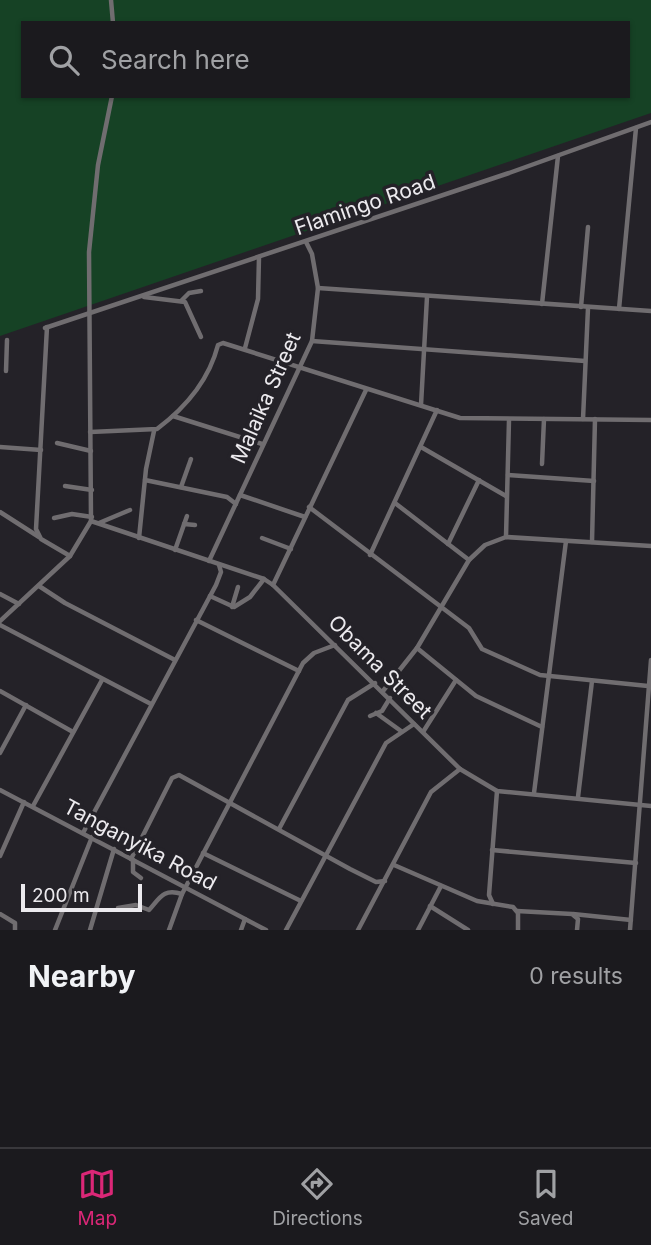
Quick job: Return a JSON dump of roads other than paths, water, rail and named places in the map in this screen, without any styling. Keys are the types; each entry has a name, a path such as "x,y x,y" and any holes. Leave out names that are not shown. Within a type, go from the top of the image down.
{"street":[{"path":"111,0 113,21"},
{"path":"112,98 94,193 89,314 92,519 70,556 0,623 151,704"},
{"name":"Flamingo Road","path":"41,450 46,327 144,297 651,122"},
{"path":"619,309 636,128"},
{"path":"542,304 558,156"},
{"path":"581,307 588,228"},
{"name":"Malaika Street","path":"209,561 312,341 318,288 312,254 306,242"},
{"path":"245,348 258,299 259,257"},
{"path":"318,288 651,312"},
{"path":"181,301 189,293 201,291"},
{"path":"144,297 187,304 201,337"},
{"path":"421,405 427,297"},
{"path":"583,419 588,308"},
{"path":"6,371 7,340"},
{"path":"312,341 585,361"},
{"path":"90,432 153,431 173,416 207,375 218,345 223,343 460,418 651,420"},
{"path":"273,585 366,390"},
{"path":"370,555 437,410"},
{"path":"173,416 262,444"},
{"path":"542,464 544,419"},
{"path":"592,542 595,419"},
{"path":"506,537 509,420"},
{"path":"139,538 153,431"},
{"path":"57,443 91,451"},
{"path":"0,447 41,450 36,529 39,537"},
{"path":"421,447 506,496"},
{"path":"181,487 191,459"},
{"path":"508,475 594,481"},
{"path":"145,480 232,499 240,496 304,517"},
{"path":"448,544 479,480"},
{"path":"65,486 92,490"},
{"path":"232,499 236,504"},
{"path":"395,503 469,560"},
{"path":"309,507 469,628 482,649 549,677 648,686"},
{"path":"98,524 130,510"},
{"path":"0,512 70,556"},
{"path":"54,518 72,514 92,519"},
{"path":"175,550 187,516"},
{"name":"Obama Street","path":"92,519 98,524 264,579 273,585 460,769 480,783 497,790 651,806"},
{"path":"184,524 195,525"},
{"path":"383,691 417,648 469,560 485,545 506,537 651,546"},
{"path":"262,538 290,549"},
{"path":"534,793 566,541"},
{"path":"219,565 221,572"},
{"path":"83,833 221,572 228,567"},
{"path":"232,607 250,597 264,579"},
{"path":"39,586 65,603 175,660"},
{"path":"232,607 238,587"},
{"path":"0,594 19,604"},
{"path":"210,596 232,607"},
{"path":"196,620 299,671"},
{"path":"169,930 182,894 299,671 307,658 335,645"},
{"path":"417,648 476,696 542,727"},
{"path":"630,930 651,660"},
{"path":"33,806 102,680"},
{"path":"423,733 456,680"},
{"path":"578,797 592,681"},
{"path":"279,829 348,700 375,683"},
{"path":"0,691 73,732"},
{"path":"370,716 384,709 390,698"},
{"path":"1,749 26,705"},
{"path":"376,713 401,731"},
{"path":"286,930 386,743 414,724"},
{"path":"358,930 431,792 460,769"},
{"path":"141,878 133,872 132,859 175,775 376,882 385,881"},
{"name":"Tanganyika Road","path":"0,790 266,930"},
{"path":"494,905 489,895 497,790"},
{"path":"0,856 24,802"},
{"path":"55,930 92,837"},
{"path":"90,930 114,849"},
{"path":"492,850 636,863"},
{"path":"203,853 301,901"},
{"path":"394,865 442,886 494,905 513,907 517,911 631,920"},
{"path":"418,930 442,886"},
{"path":"118,908 136,905 149,911 162,894 173,891 182,894"},
{"path":"430,906 468,930"},
{"path":"517,911 518,930"},
{"path":"0,914 10,919 15,930"},
{"path":"572,914 578,919 577,930"},
{"path":"241,930 245,919"}]}
